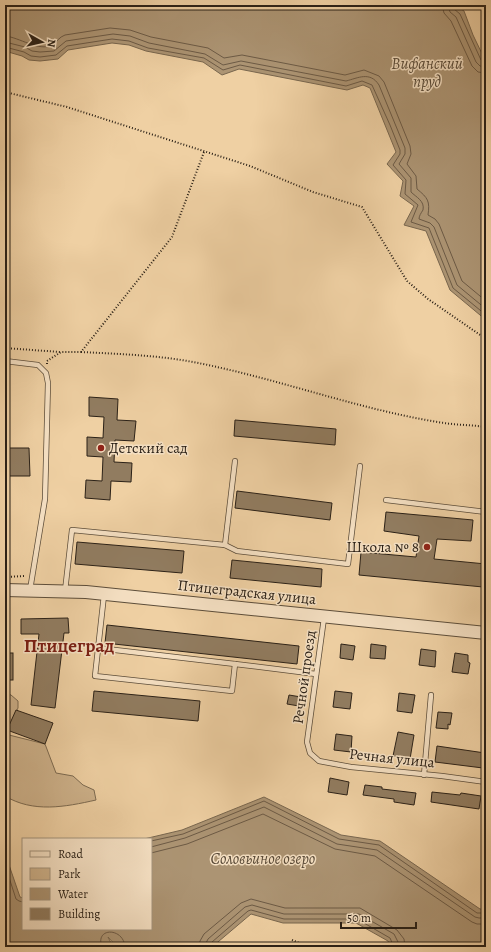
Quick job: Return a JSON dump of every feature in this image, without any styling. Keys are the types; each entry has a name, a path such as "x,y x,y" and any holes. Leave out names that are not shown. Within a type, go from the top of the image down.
{"street":[{"name":"Птицеградская улица","path":"5,590 104,593 486,633"}],"lane":[{"path":"5,361 38,365 46,373 48,383 45,499 30,590"},
{"path":"225,545 235,461"},
{"path":"65,591 72,530 225,545 237,551 348,564 360,466"},
{"path":"386,500 486,512"},
{"path":"104,593 95,676 232,691 236,664"},
{"name":"Речной проезд","path":"307,742 324,616"},
{"path":"98,648 316,674"},
{"path":"424,775 431,695"},
{"name":"Речная улица","path":"307,742 310,753 319,761 351,767 486,782"}],"path":[{"path":"5,92 67,107 250,166 313,192 362,207 408,281 428,299 486,339"},
{"path":"81,352 172,237 204,152"},
{"path":"5,348 138,355 192,362 282,383 375,408 444,422 486,427"},
{"path":"46,373 47,362 61,352"},
{"path":"5,577 32,576"},
{"path":"292,940 309,947"}],"green space":[{"path":"5,693 11,695 18,701 18,708 5,734"},
{"path":"5,734 45,744 56,773 73,776 83,785 94,790 96,800 73,805 38,807 27,805 5,796"}],"water":[{"name":"Вифанский пруд","path":"5,5 455,5 464,11 473,35 486,62 486,320 450,290 426,231 404,225 414,206 400,196 403,181 387,164 396,152 370,88 363,85 347,90 239,69 222,75 203,62 146,51 129,45 112,43 68,50 58,59 40,61 29,60 22,56 5,51"},
{"name":"Соловьиное озеро","path":"264,797 341,835 380,841 480,909 486,909 486,947 391,947 388,941 356,923 283,923 251,914 212,947 117,947 108,937 113,947 5,947 5,859 8,862 20,897 22,898 22,930 152,930 152,838 148,838 182,830"}],"building":[{"name":"Детский сад","path":"89,397 118,399 117,420 136,421 134,441 115,440 114,462 132,463 131,482 111,481 110,500 85,498 86,480 102,481 103,457 87,456 87,437 103,438 104,417 89,416"},
{"path":"235,420 336,429 335,445 234,436"},
{"path":"5,448 29,448 30,476 5,476"},
{"path":"237,491 332,503 330,520 235,508"},
{"name":"Школа № 8","path":"386,512 473,520 471,541 437,539 434,559 486,564 483,587 359,575 361,552 416,557 419,536 384,531"},
{"path":"77,542 184,551 182,573 75,564"},
{"path":"232,560 322,569 321,587 230,578"},
{"path":"68,618 69,633 64,633 55,708 31,705 39,634 21,634 21,619"},
{"path":"107,625 299,646 297,664 105,643"},
{"path":"341,644 355,646 353,660 340,658"},
{"path":"371,644 386,646 385,659 370,658"},
{"path":"421,649 436,651 435,667 419,665"},
{"path":"5,653 13,653 13,680 5,680"},
{"path":"455,653 468,655 468,662 470,663 468,674 452,672"},
{"path":"94,691 200,701 198,721 92,711"},
{"path":"335,691 352,693 350,709 333,707"},
{"path":"399,693 415,695 412,713 397,711"},
{"path":"289,695 301,697 299,706 287,704"},
{"path":"16,710 53,723 45,744 7,730"},
{"path":"438,712 452,713 450,725 448,724 448,729 436,728"},
{"path":"398,732 414,735 410,759 393,756"},
{"path":"336,734 352,736 351,752 334,750"},
{"path":"437,746 485,753 483,768 435,762"},
{"path":"330,778 349,782 347,795 328,792"},
{"path":"365,785 382,787 382,789 416,793 414,805 394,802 394,799 363,795"},
{"path":"432,792 460,795 461,793 481,796 479,809 431,802"}],"place":[{"name":"Детский сад","path":"101,448"},
{"name":"Школа № 8","path":"427,547"}],"district":[{"name":"Птицеград","path":"69,646"}]}
